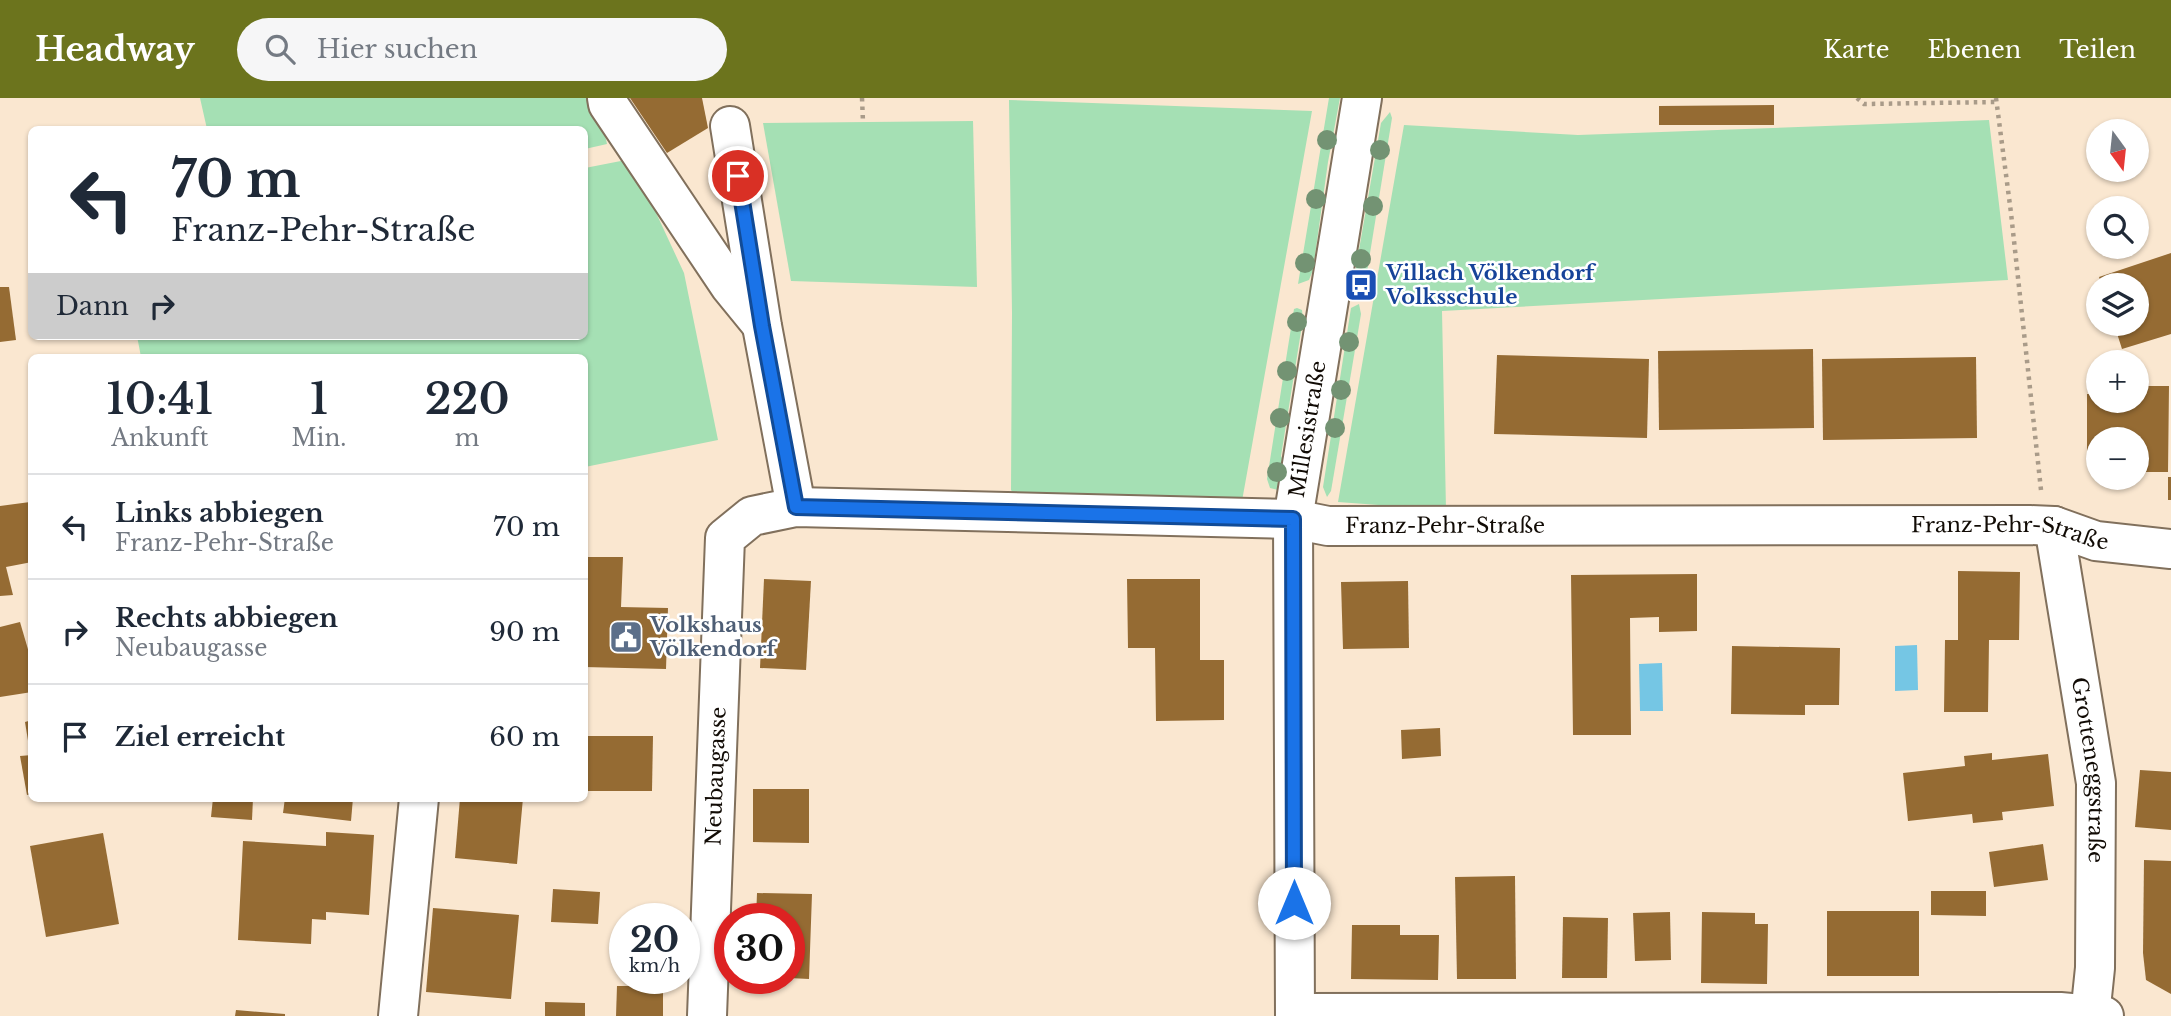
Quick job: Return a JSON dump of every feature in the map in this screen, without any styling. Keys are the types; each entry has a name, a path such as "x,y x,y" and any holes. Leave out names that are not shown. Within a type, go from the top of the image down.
{"street":[{"path":"607,98 608,104 730,286 762,326"},
{"name":"Millesistraße","path":"1295,1014 1293,519 1362,98"},
{"path":"730,126 762,326 796,507"},
{"name":"Franz-Pehr-Straße","path":"725,538 752,516 796,507 1293,519 1328,526 2048,514 2096,541 2171,549"},
{"name":"Grotteneggstraße","path":"2048,514 2096,783 2095,1015"},
{"name":"Neubaugasse","path":"707,1016 725,538"},
{"path":"398,1016 419,802"},
{"path":"1295,1014 2095,1015"}],"path":[{"path":"862,98 863,122"},
{"path":"1857,98 1864,104 1996,100 2048,514"}],"green space":[{"path":"200,98 597,98 607,144 588,148 588,126 206,126"},
{"path":"1329,98 1340,98 1313,270 1309,280 1298,284"},
{"path":"1009,100 1312,111 1242,501 1017,499 1011,490"},
{"path":"1390,112 1392,118 1365,284 1359,281 1355,273 1381,123"},
{"path":"1989,120 2008,280 1442,311 1446,510 1338,502 1404,125 1578,135"},
{"path":"973,121 977,287 791,281 763,123"},
{"path":"631,159 684,273 718,440 588,466 588,354 140,354 138,340 588,340 588,167"},
{"path":"1359,304 1361,314 1331,491 1327,497 1323,487 1351,308"},
{"path":"1294,309 1302,310 1303,319 1281,456 1289,472 1278,490 1270,488 1267,479"}],"water":[{"path":"1917,645 1918,690 1895,691 1895,646"},
{"path":"1662,663 1663,711 1640,711 1639,664"}],"building":[{"path":"630,98 702,98 708,128 667,153"},
{"path":"1774,105 1774,125 1659,125 1659,106"},
{"path":"2171,253 2171,334 2122,349 2118,336 2149,336 2149,273 2111,273"},
{"path":"0,287 9,287 16,340 0,342"},
{"path":"1813,349 1814,428 1659,430 1658,351"},
{"path":"1497,355 1649,359 1647,438 1494,434"},
{"path":"1976,357 1977,438 1823,440 1822,359"},
{"path":"2149,386 2169,386 2168,472 2149,472 2149,427 2087,427 2087,413 2149,413"},
{"path":"2168,477 2171,477 2171,500 2168,500"},
{"path":"28,502 28,563 6,567 13,595 0,596 0,506"},
{"name":"Volkshaus Völkendorf","path":"588,557 623,557 621,607 668,608 666,669 588,667"},
{"path":"1958,571 2020,572 2019,640 1989,640 1988,712 1944,712 1945,640 1958,640"},
{"path":"1697,574 1697,631 1659,632 1659,617 1630,618 1631,735 1573,735 1571,575"},
{"path":"764,579 811,581 806,670 760,668"},
{"path":"1127,579 1200,579 1200,660 1224,660 1224,720 1156,721 1155,648 1128,648"},
{"path":"1408,581 1409,648 1343,649 1341,582"},
{"path":"20,622 28,649 28,693 0,697 0,627"},
{"path":"1732,646 1840,648 1839,705 1805,705 1805,715 1731,714"},
{"path":"1440,728 1441,756 1402,759 1401,730"},
{"path":"588,736 653,736 652,791 588,791"},
{"path":"1992,753 1992,760 2048,754 2054,806 2002,812 2003,820 1973,823 1972,814 1908,821 1903,773 1965,766 1964,756"},
{"path":"28,755 27,795 20,756"},
{"path":"2140,770 2171,772 2171,830 2135,827"},
{"path":"753,789 809,789 809,843 753,842"},
{"path":"213,802 253,802 252,820 211,817"},
{"path":"284,802 353,802 351,821 283,813"},
{"path":"460,802 523,802 517,864 455,858"},
{"path":"326,832 374,835 369,915 326,912 326,920 312,919 311,944 238,940 243,841 326,846"},
{"path":"103,833 119,924 46,937 30,846"},
{"path":"2043,844 2048,880 1994,887 1989,852"},
{"path":"2144,860 2171,861 2171,994 2146,980 2143,953"},
{"path":"1515,876 1516,979 1457,979 1455,877"},
{"path":"553,889 600,892 598,924 551,922"},
{"path":"1931,891 1986,891 1986,916 1931,915"},
{"path":"757,893 812,894 809,979 805,979 805,903 757,903"},
{"path":"433,908 519,915 511,999 426,992"},
{"path":"1827,911 1919,911 1919,976 1827,976"},
{"path":"1670,912 1671,960 1635,961 1633,913"},
{"path":"1702,912 1755,913 1755,924 1768,924 1767,984 1701,983"},
{"path":"1563,917 1608,918 1607,978 1562,978"},
{"path":"1352,925 1400,925 1400,935 1439,935 1438,980 1351,979"},
{"path":"617,994 663,994 663,1016 616,1016"},
{"path":"545,1002 585,1003 585,1016 545,1016"},
{"path":"236,1010 285,1014 285,1016 235,1016"}],"place":[{"name":"Villach Völkendorf Volksschule","path":"1361,285"},
{"name":"Volkshaus Völkendorf","path":"626,637"}],"route":[{"path":"738,176 762,326 796,507 1293,519 1294,903"}]}
